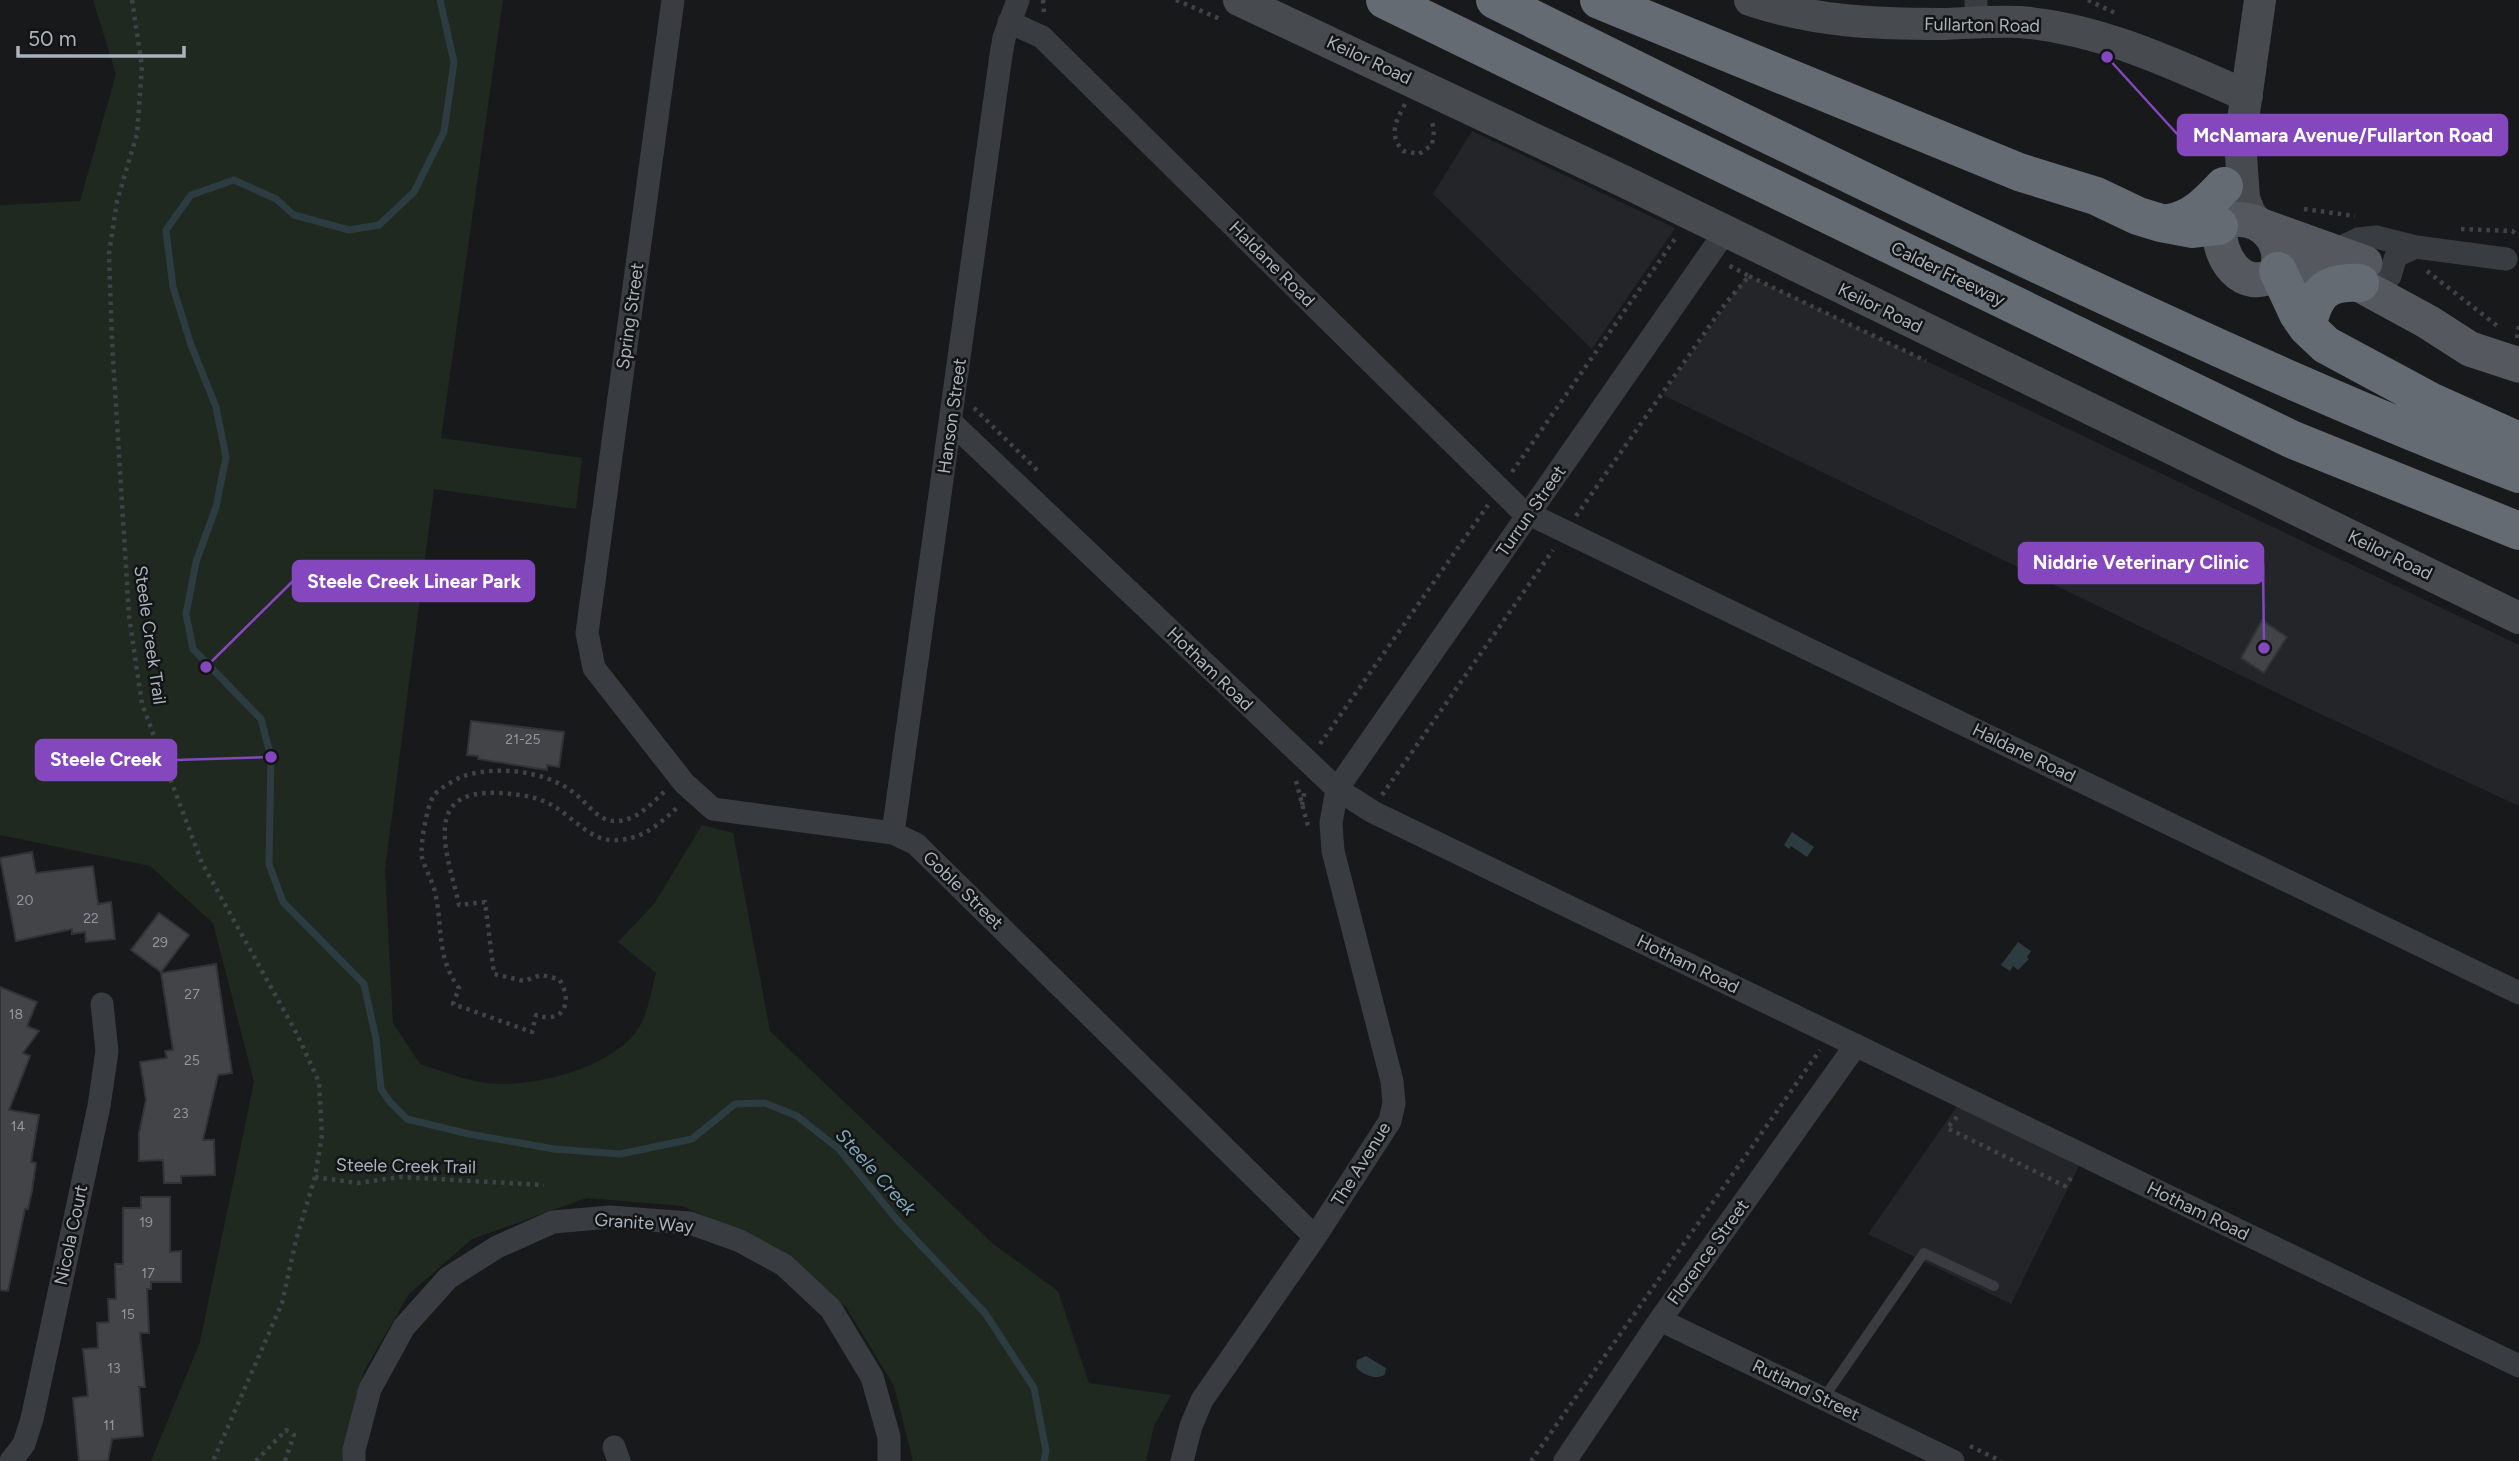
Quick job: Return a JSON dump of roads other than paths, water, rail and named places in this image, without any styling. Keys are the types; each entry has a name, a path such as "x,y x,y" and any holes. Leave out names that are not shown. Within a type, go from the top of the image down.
{"highway":[{"name":"Calder Freeway","path":"1385,0 2291,439 2519,531"},
{"path":"1495,0 1965,230 2162,323 2407,430 2519,474"},
{"path":"1600,0 1997,163 2096,196 2138,216 2193,229 2220,225"},
{"path":"2161,223 2179,221 2194,214 2224,186"},
{"path":"2278,270 2291,301 2308,327 2333,350 2430,401 2519,441"},
{"path":"2308,327 2314,306 2323,290 2343,283 2375,280"},
{"path":"2291,439 2519,559"}],"main road":[{"name":"Keilor Road","path":"1239,0 1599,169 2519,618"},
{"name":"Fullarton Road","path":"1750,0 1791,13 1852,22 1976,12 2096,37 2134,48 2247,96"},
{"path":"2260,0 2240,141 2224,186 2220,225 2221,249 2233,270 2248,278 2269,278 2278,270 2298,269 2375,280"},
{"path":"2240,141 2244,198 2250,214 2270,219 2333,251 2428,322 2470,349 2519,365"},
{"path":"2220,225 2239,219 2270,219"},
{"path":"2270,219 2269,232 2276,246 2278,270"}],"street":[{"name":"Spring Street","path":"587,633 673,0"},
{"name":"Hanson Street","path":"893,833 1001,55 1017,0"},
{"name":"Haldane Road","path":"1009,22 1042,37 1528,515 2519,992"},
{"name":"Turrun Street","path":"1337,789 1725,232"},
{"path":"2333,251 2369,237 2416,247 2506,259"},
{"path":"2375,280 2396,256 2416,247"},
{"name":"Hotham Road","path":"952,423 1337,789 1373,812 2519,1366"},
{"name":"Goble Street","path":"587,633 594,668 684,783 713,809 893,833 916,844 1315,1237"},
{"name":"The Avenue","path":"1182,1461 1191,1426 1202,1401 1390,1122 1394,1103 1392,1081 1334,851 1331,823 1337,789"},
{"name":"Nicola Court","path":"10,1461 24,1444 32,1419 99,1106 107,1051 102,1004"},
{"name":"Florence Street","path":"1565,1461 1660,1320 1856,1045"},
{"name":"Granite Way","path":"354,1461 354,1450 370,1389 404,1326 448,1278 497,1247 553,1222 610,1217 690,1223 740,1241 784,1265 831,1309 872,1377 889,1437 889,1461"},
{"name":"Rutland Street","path":"1660,1320 1953,1461"}],"lane":[{"path":"1823,1399 1924,1252 1994,1286"}],"waterway":[{"name":"Steele Creek","path":"440,0 454,62 444,132 414,192 379,225 349,230 294,215 276,199 234,180 191,195 166,230 173,287 191,345 216,407 226,457 216,507 196,562 186,614 193,649 261,719 271,757 269,864 283,902 364,984 376,1039 381,1089 407,1119 469,1134 554,1149 620,1154 692,1139 735,1104 765,1103 797,1116 839,1149 898,1221 985,1313 1034,1388 1046,1451 1044,1461"}],"place":[{"name":"McNamara Avenue/Fullarton Road","path":"2107,57"},
{"name":"Niddrie Veterinary Clinic","path":"2264,648"},
{"name":"Steele Creek Linear Park","path":"206,667"},
{"name":"Steele Creek","path":"271,757"}]}
